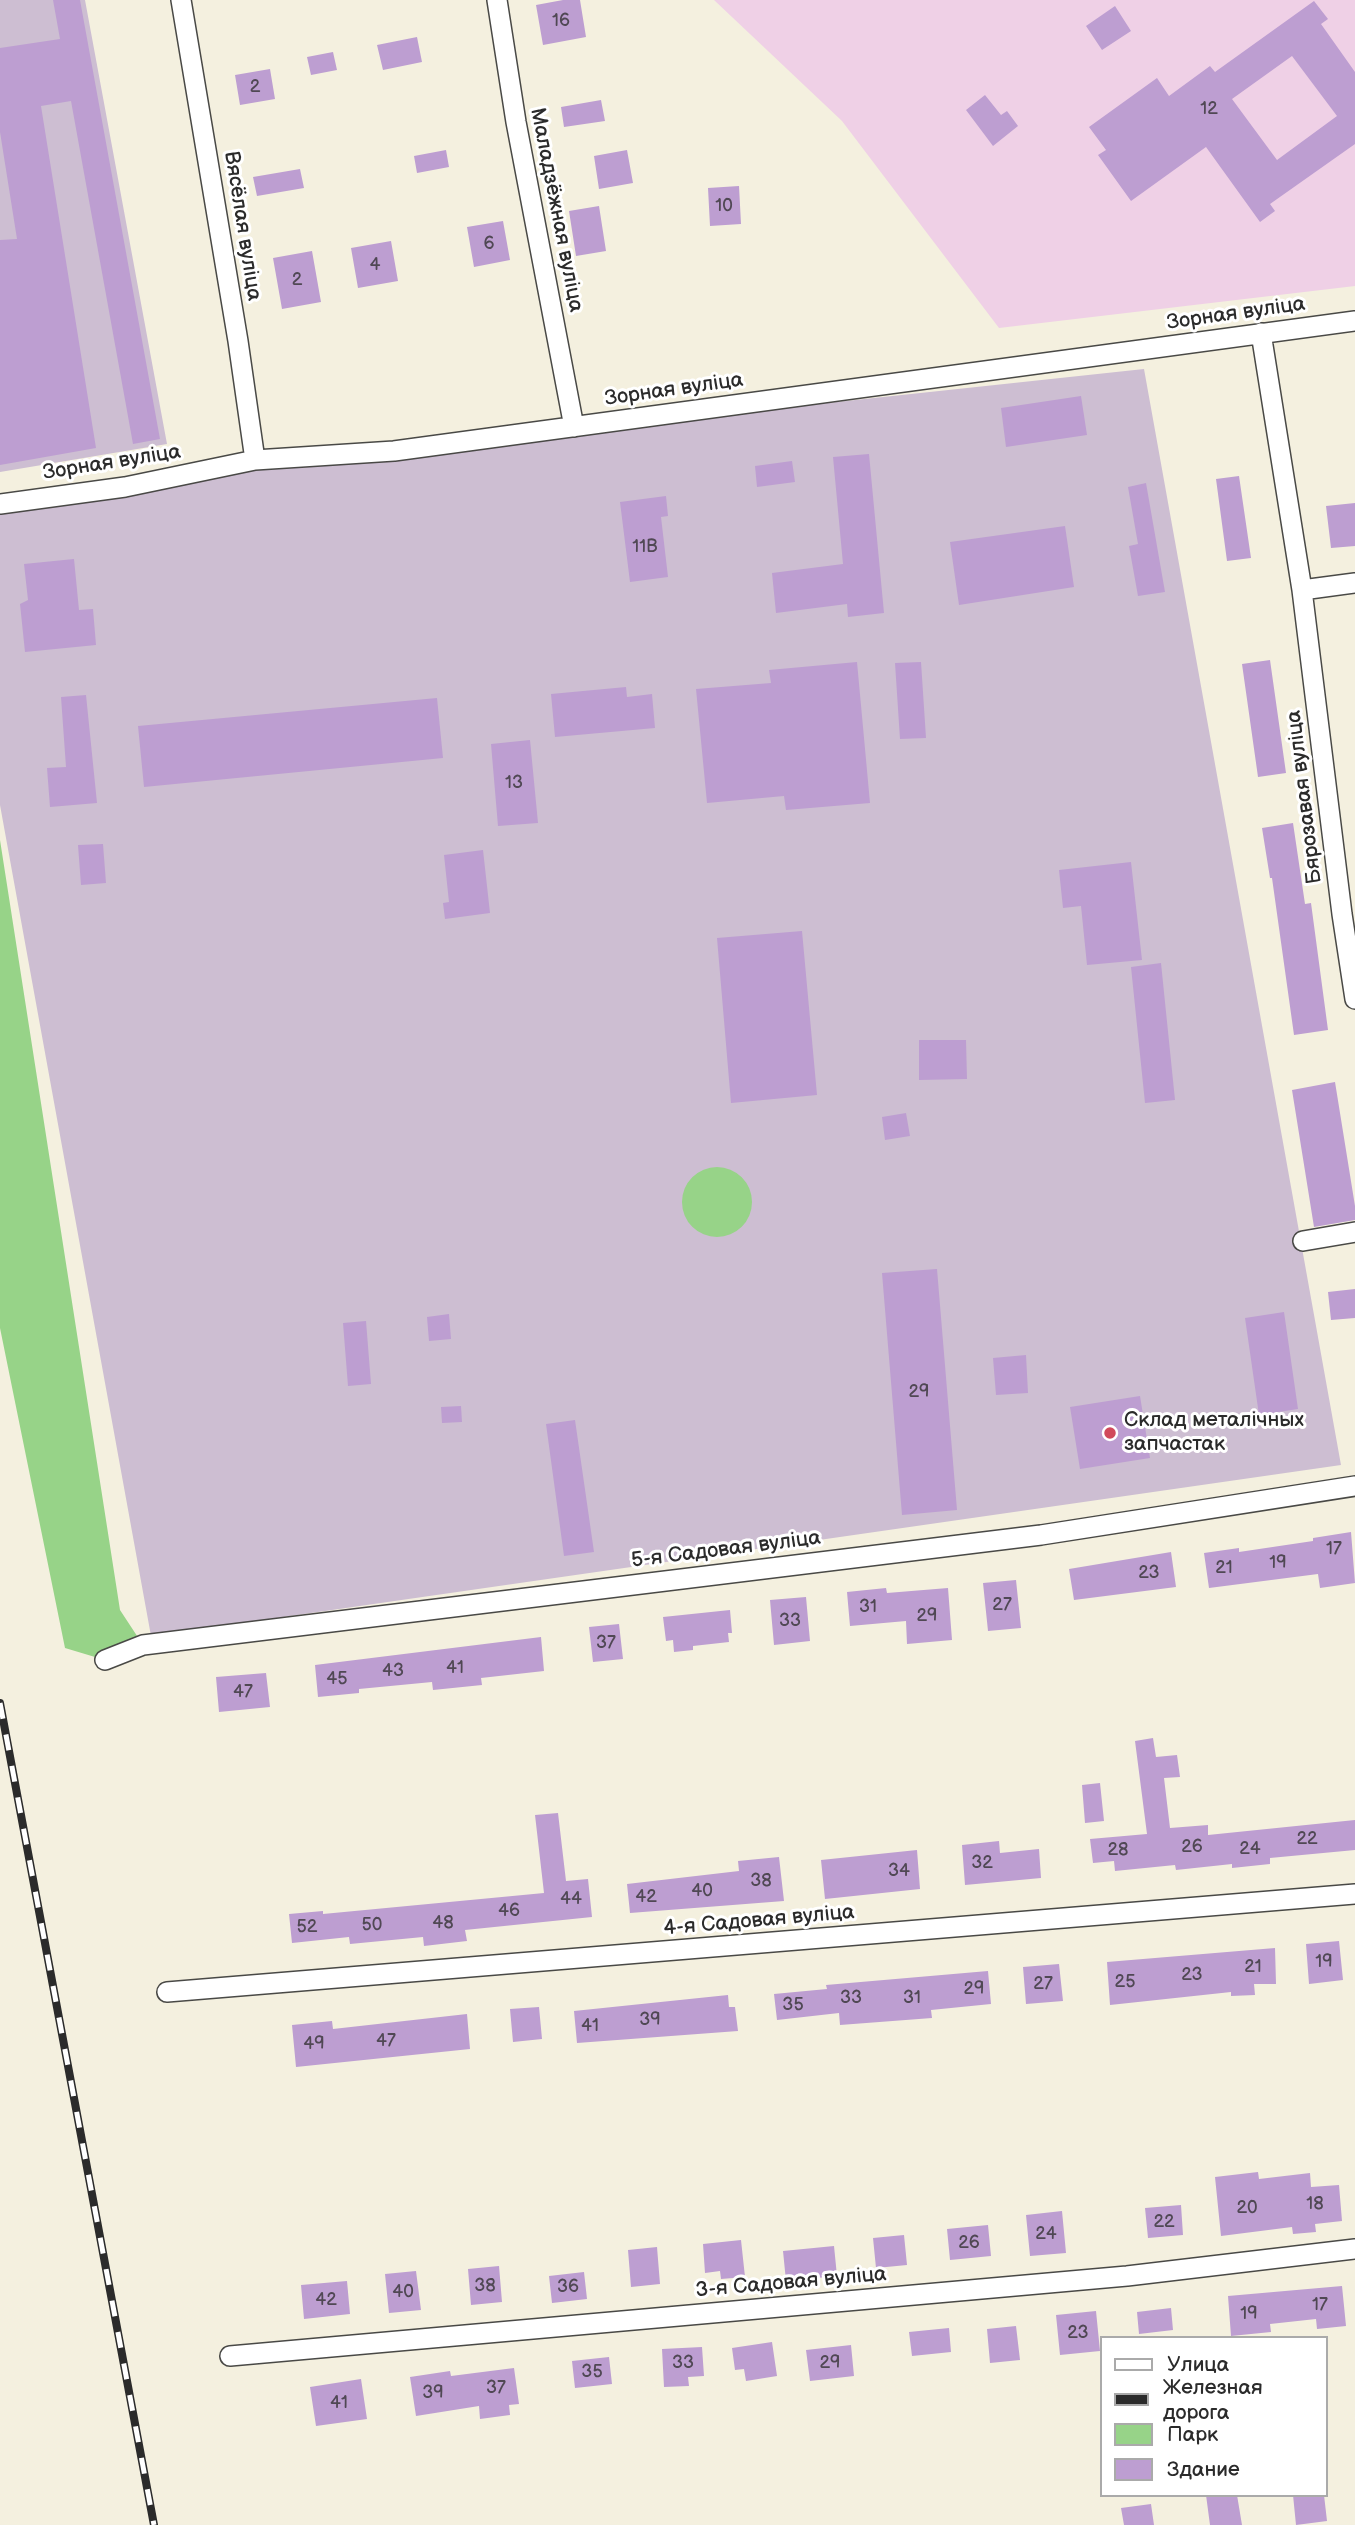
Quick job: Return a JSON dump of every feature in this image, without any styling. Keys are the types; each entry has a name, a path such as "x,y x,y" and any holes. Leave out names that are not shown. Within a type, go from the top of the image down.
{"street":[{"name":"Вясёлая вуліца","path":"181,0 238,341 255,460"},
{"name":"Маладзёжная вуліца","path":"496,0 516,122 574,427"},
{"name":"Зорная вуліца","path":"0,504 125,487 255,460 394,451 1355,321"},
{"name":"Бярозавая вуліца","path":"1261,333 1302,590 1355,999"},
{"path":"1302,590 1355,583"},
{"path":"1303,1241 1355,1232"},
{"name":"5-я Садовая вуліца","path":"105,1660 143,1645 1041,1535 1355,1486"},
{"name":"4-я Садовая вуліца","path":"167,1992 1355,1894"},
{"name":"3-я Садовая вуліца","path":"230,2356 1127,2276 1355,2249"}],"shaded area":[{"path":"0,0 85,0 167,444 0,472"},
{"path":"714,0 1355,0 1355,286 999,328 842,121"},
{"path":"1144,369 1341,1465 151,1636 0,805 0,504 436,445"}],"green space":[{"path":"0,840 120,1610 143,1645 105,1660 65,1648 0,1328"},
{"path":"717,1167 742,1177 752,1202 742,1227 717,1237 692,1227 682,1202 692,1177"}],"building":[{"path":"53,0 80,0 160,439 133,444 71,101 41,106 96,448 0,465 0,240 17,239 0,132 0,48 60,39"},
{"path":"580,0 586,37 543,45 536,5"},
{"path":"1314,1 1328,19 1321,24 1355,72 1355,144 1270,204 1275,211 1260,222 1206,147 1131,201 1098,155 1106,150 1089,127 1157,78 1169,96 1210,66 1215,72","holes":["1292,56 1337,116 1277,160 1232,99"]},
{"path":"1115,6 1131,31 1102,50 1086,26"},
{"path":"417,37 422,62 383,70 377,45"},
{"path":"333,52 337,70 311,75 307,57"},
{"path":"270,69 275,99 240,105 235,75"},
{"path":"985,95 1001,115 1007,111 1018,126 993,146 966,110"},
{"path":"601,100 605,121 564,127 561,107"},
{"path":"446,150 449,167 417,173 414,156"},
{"path":"627,150 633,183 599,189 594,156"},
{"path":"300,169 304,188 257,196 253,177"},
{"path":"739,186 741,224 710,226 708,188"},
{"path":"599,206 606,251 576,256 569,211"},
{"path":"503,221 510,260 474,267 467,227"},
{"path":"391,241 398,281 358,288 351,248"},
{"path":"312,251 321,302 282,309 273,258"},
{"path":"1081,396 1087,435 1006,447 1001,408"},
{"path":"869,454 884,613 848,617 847,604 776,613 772,573 843,564 833,457"},
{"path":"792,461 795,482 757,487 755,466"},
{"path":"1239,476 1251,558 1227,561 1216,479"},
{"path":"1146,483 1165,592 1138,596 1129,546 1138,544 1128,487"},
{"path":"666,496 668,516 661,517 668,577 630,582 620,502"},
{"path":"1355,503 1355,546 1331,548 1326,506"},
{"path":"1065,526 1074,587 959,605 950,542"},
{"path":"74,559 79,610 93,609 96,645 25,652 20,604 28,600 24,564"},
{"path":"1270,660 1286,773 1258,777 1242,664"},
{"path":"857,662 870,803 786,810 784,796 707,803 696,689 771,683 769,670"},
{"path":"921,662 926,738 900,739 895,663"},
{"path":"626,687 627,697 652,694 655,728 555,737 551,694"},
{"path":"86,695 97,803 50,807 47,768 66,767 61,697"},
{"path":"437,698 443,758 144,787 138,726"},
{"path":"530,740 538,823 498,826 491,744"},
{"path":"1293,823 1305,904 1311,903 1328,1030 1294,1035 1272,878 1262,828"},
{"path":"103,844 106,883 81,885 78,845"},
{"path":"483,850 490,913 445,919 443,903 449,902 444,855"},
{"path":"1131,862 1142,960 1087,965 1081,906 1063,908 1059,870"},
{"path":"802,931 817,1095 731,1103 717,938"},
{"path":"1161,963 1175,1100 1145,1103 1131,967"},
{"path":"919,1040 966,1040 967,1079 919,1080"},
{"path":"1335,1082 1355,1220 1314,1227 1292,1090"},
{"path":"906,1113 910,1136 885,1140 882,1117"},
{"path":"937,1269 957,1510 902,1515 882,1273"},
{"path":"1355,1289 1355,1318 1331,1320 1328,1292"},
{"path":"1284,1312 1298,1409 1259,1415 1245,1318"},
{"path":"449,1314 451,1339 429,1341 427,1317"},
{"path":"366,1321 371,1384 348,1386 343,1323"},
{"path":"1026,1355 1028,1393 996,1395 993,1358"},
{"name":"Склад металічных запчастак","path":"1140,1396 1150,1458 1080,1469 1070,1407"},
{"path":"461,1406 462,1422 442,1423 441,1407"},
{"path":"575,1420 594,1552 564,1556 546,1424"},
{"path":"1351,1532 1355,1583 1320,1588 1318,1574 1209,1588 1204,1553 1239,1548 1239,1552 1313,1541 1313,1538"},
{"path":"1171,1552 1176,1587 1074,1600 1069,1569"},
{"path":"1016,1580 1021,1628 988,1631 983,1583"},
{"path":"886,1588 887,1593 948,1588 952,1640 907,1644 906,1621 850,1626 847,1592"},
{"path":"806,1597 810,1641 774,1645 770,1600"},
{"path":"730,1610 732,1633 728,1633 729,1642 693,1646 693,1650 674,1652 673,1640 666,1641 663,1617"},
{"path":"619,1624 623,1659 593,1662 589,1627"},
{"path":"541,1637 544,1671 481,1678 482,1685 433,1690 432,1682 359,1689 359,1693 318,1697 315,1665"},
{"path":"266,1673 270,1707 219,1712 216,1677"},
{"path":"1153,1738 1156,1757 1177,1755 1180,1777 1164,1778 1170,1828 1208,1825 1208,1835 1355,1820 1355,1850 1270,1858 1270,1864 1232,1868 1232,1864 1176,1870 1175,1865 1115,1871 1114,1861 1093,1863 1090,1839 1147,1834 1135,1741"},
{"path":"1100,1783 1104,1821 1085,1823 1082,1785"},
{"path":"558,1813 566,1881 588,1879 592,1917 465,1930 467,1941 424,1946 423,1937 350,1944 349,1937 292,1943 289,1914 323,1911 323,1914 544,1893 535,1815"},
{"path":"999,1841 1000,1853 1039,1849 1041,1878 965,1885 962,1845"},
{"path":"917,1850 920,1889 825,1899 821,1860"},
{"path":"779,1857 784,1901 630,1913 627,1884 739,1871 738,1861"},
{"path":"1339,1941 1343,1980 1309,1984 1306,1944"},
{"path":"1275,1948 1276,1984 1254,1984 1255,1995 1231,1996 1231,1992 1110,2005 1107,1962"},
{"path":"1059,1964 1063,2001 1026,2004 1023,1967"},
{"path":"988,1971 991,2004 931,2010 932,2018 840,2025 839,2013 777,2020 774,1994 827,1989 826,1985"},
{"path":"728,1995 729,2007 735,2007 738,2031 577,2043 574,2011"},
{"path":"539,2007 542,2039 513,2042 510,2009"},
{"path":"467,2014 470,2049 296,2067 292,2025 332,2021 333,2029"},
{"path":"1258,2172 1259,2179 1310,2173 1311,2187 1339,2185 1342,2221 1315,2224 1316,2232 1293,2234 1292,2227 1221,2236 1215,2177"},
{"path":"1181,2205 1183,2235 1148,2238 1145,2208"},
{"path":"1062,2211 1066,2253 1030,2256 1026,2215"},
{"path":"988,2225 991,2256 950,2260 947,2229"},
{"path":"904,2235 907,2265 876,2268 873,2238"},
{"path":"741,2240 745,2277 721,2279 720,2271 705,2273 703,2244"},
{"path":"834,2246 837,2276 786,2281 783,2251"},
{"path":"657,2247 660,2284 631,2287 628,2250"},
{"path":"499,2266 502,2302 471,2305 468,2269"},
{"path":"416,2271 421,2310 389,2313 385,2274"},
{"path":"584,2272 587,2299 552,2303 549,2276"},
{"path":"347,2281 350,2314 304,2319 301,2285"},
{"path":"1342,2286 1346,2326 1317,2329 1316,2319 1270,2324 1271,2332 1231,2336 1228,2296"},
{"path":"1171,2308 1173,2330 1139,2334 1137,2312"},
{"path":"1096,2311 1100,2351 1060,2355 1056,2315"},
{"path":"1016,2326 1020,2360 990,2363 987,2329"},
{"path":"949,2328 951,2352 912,2356 909,2332"},
{"path":"772,2342 777,2376 746,2381 744,2369 735,2370 732,2348"},
{"path":"851,2345 854,2376 810,2381 806,2350"},
{"path":"702,2347 704,2376 688,2377 689,2386 664,2387 662,2349"},
{"path":"609,2357 612,2384 575,2388 572,2361"},
{"path":"514,2368 519,2404 509,2405 510,2415 480,2419 479,2406 416,2416 410,2377 450,2371 451,2376"},
{"path":"361,2379 367,2419 316,2426 310,2387"},
{"path":"1206,2497 1237,2497 1242,2525 1210,2525"},
{"path":"1293,2497 1324,2497 1327,2521 1296,2525"},
{"path":"1151,2504 1154,2525 1124,2525 1121,2508"}],"railway":[{"path":"0,1703 154,2525"}],"place":[{"name":"Склад металічных запчастак","path":"1110,1433"}]}
